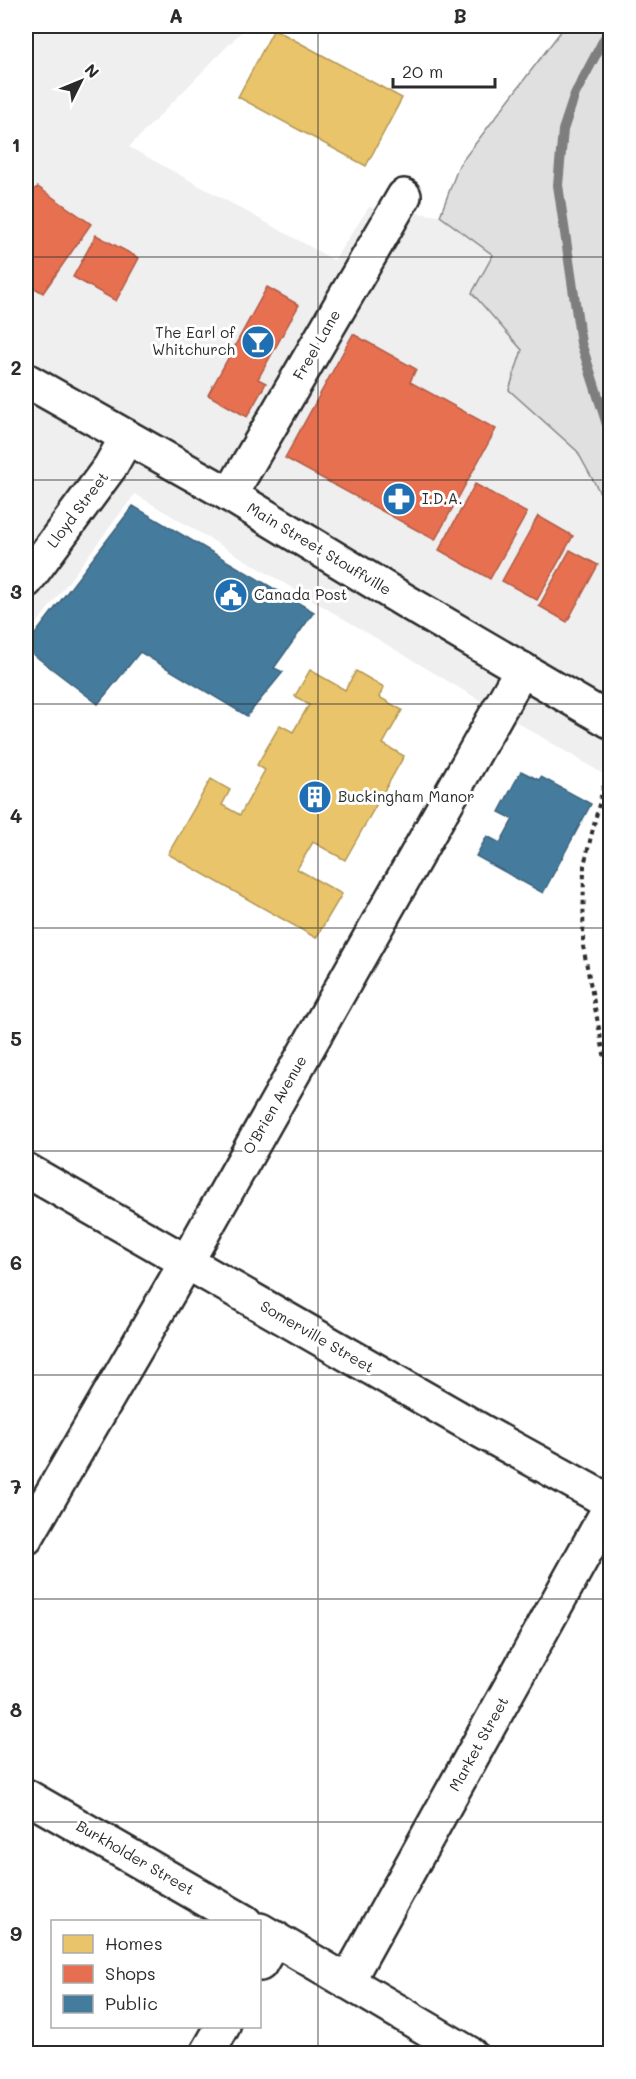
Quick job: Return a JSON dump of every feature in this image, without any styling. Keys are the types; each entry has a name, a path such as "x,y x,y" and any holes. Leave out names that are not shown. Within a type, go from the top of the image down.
{"street":[{"name":"Freel Lane","path":"230,495 404,196"},
{"name":"Main Street Stouffville","path":"26,380 230,495 610,721"},
{"name":"Lloyd Street","path":"26,581 110,467 127,437"},
{"name":"O'Brien Avenue","path":"26,1538 187,1262 522,669"},
{"name":"Somerville Street","path":"26,1170 483,1432 610,1502"},
{"name":"Market Street","path":"347,1982 610,1507"},
{"name":"Burkholder Street","path":"26,1796 242,1920"},
{"path":"264,1944 347,1982 470,2054"},
{"path":"207,2054 222,2028"}],"path":[{"path":"610,760 584,865 583,935 583,946 610,1085"}],"shaded area":[{"path":"26,26 247,26 129,147 334,260 369,207 440,216 493,255 472,293 522,350 509,390 577,451 610,511 610,778 135,494 26,638"},
{"path":"565,26 610,26 610,511 577,451 509,390 522,350 472,293 493,255 440,216 459,165"}],"building: Homes":[{"path":"274,29 402,98 366,166 238,97"},
{"name":"Buckingham Manor","path":"310,670 345,690 356,671 384,687 379,697 402,710 383,744 404,756 345,860 313,842 297,869 342,894 316,938 168,854 211,779 230,790 222,805 240,815 265,770 257,765 280,725 293,732 309,705 295,696"}],"building: Shops":[{"path":"38,187 91,224 43,293 26,283 26,194"},
{"path":"96,235 139,258 116,301 73,277"},
{"name":"The Earl of Whitchurch","path":"267,287 299,305 258,379 266,383 247,417 208,395"},
{"path":"353,334 416,369 410,382 496,429 435,540 285,458"},
{"path":"475,484 527,513 490,579 439,550"},
{"path":"538,516 573,536 537,600 502,581"},
{"path":"570,550 598,565 567,622 539,606"}],"building: Public":[{"path":"133,506 314,612 274,668 283,672 247,716 140,652 98,704 26,649"},
{"path":"521,771 539,780 541,777 591,804 543,893 476,856 487,836 500,843 513,819 499,812"}],"waterway":[{"path":"610,28 575,94 563,130 558,185 581,343 610,434"}],"railway":[{"path":"26,34 35,26"}],"place":[{"name":"The Earl of Whitchurch","path":"258,342"},
{"name":"I.D.A.","path":"399,499"},
{"name":"Canada Post","path":"231,595"},
{"name":"Buckingham Manor","path":"315,797"}]}
